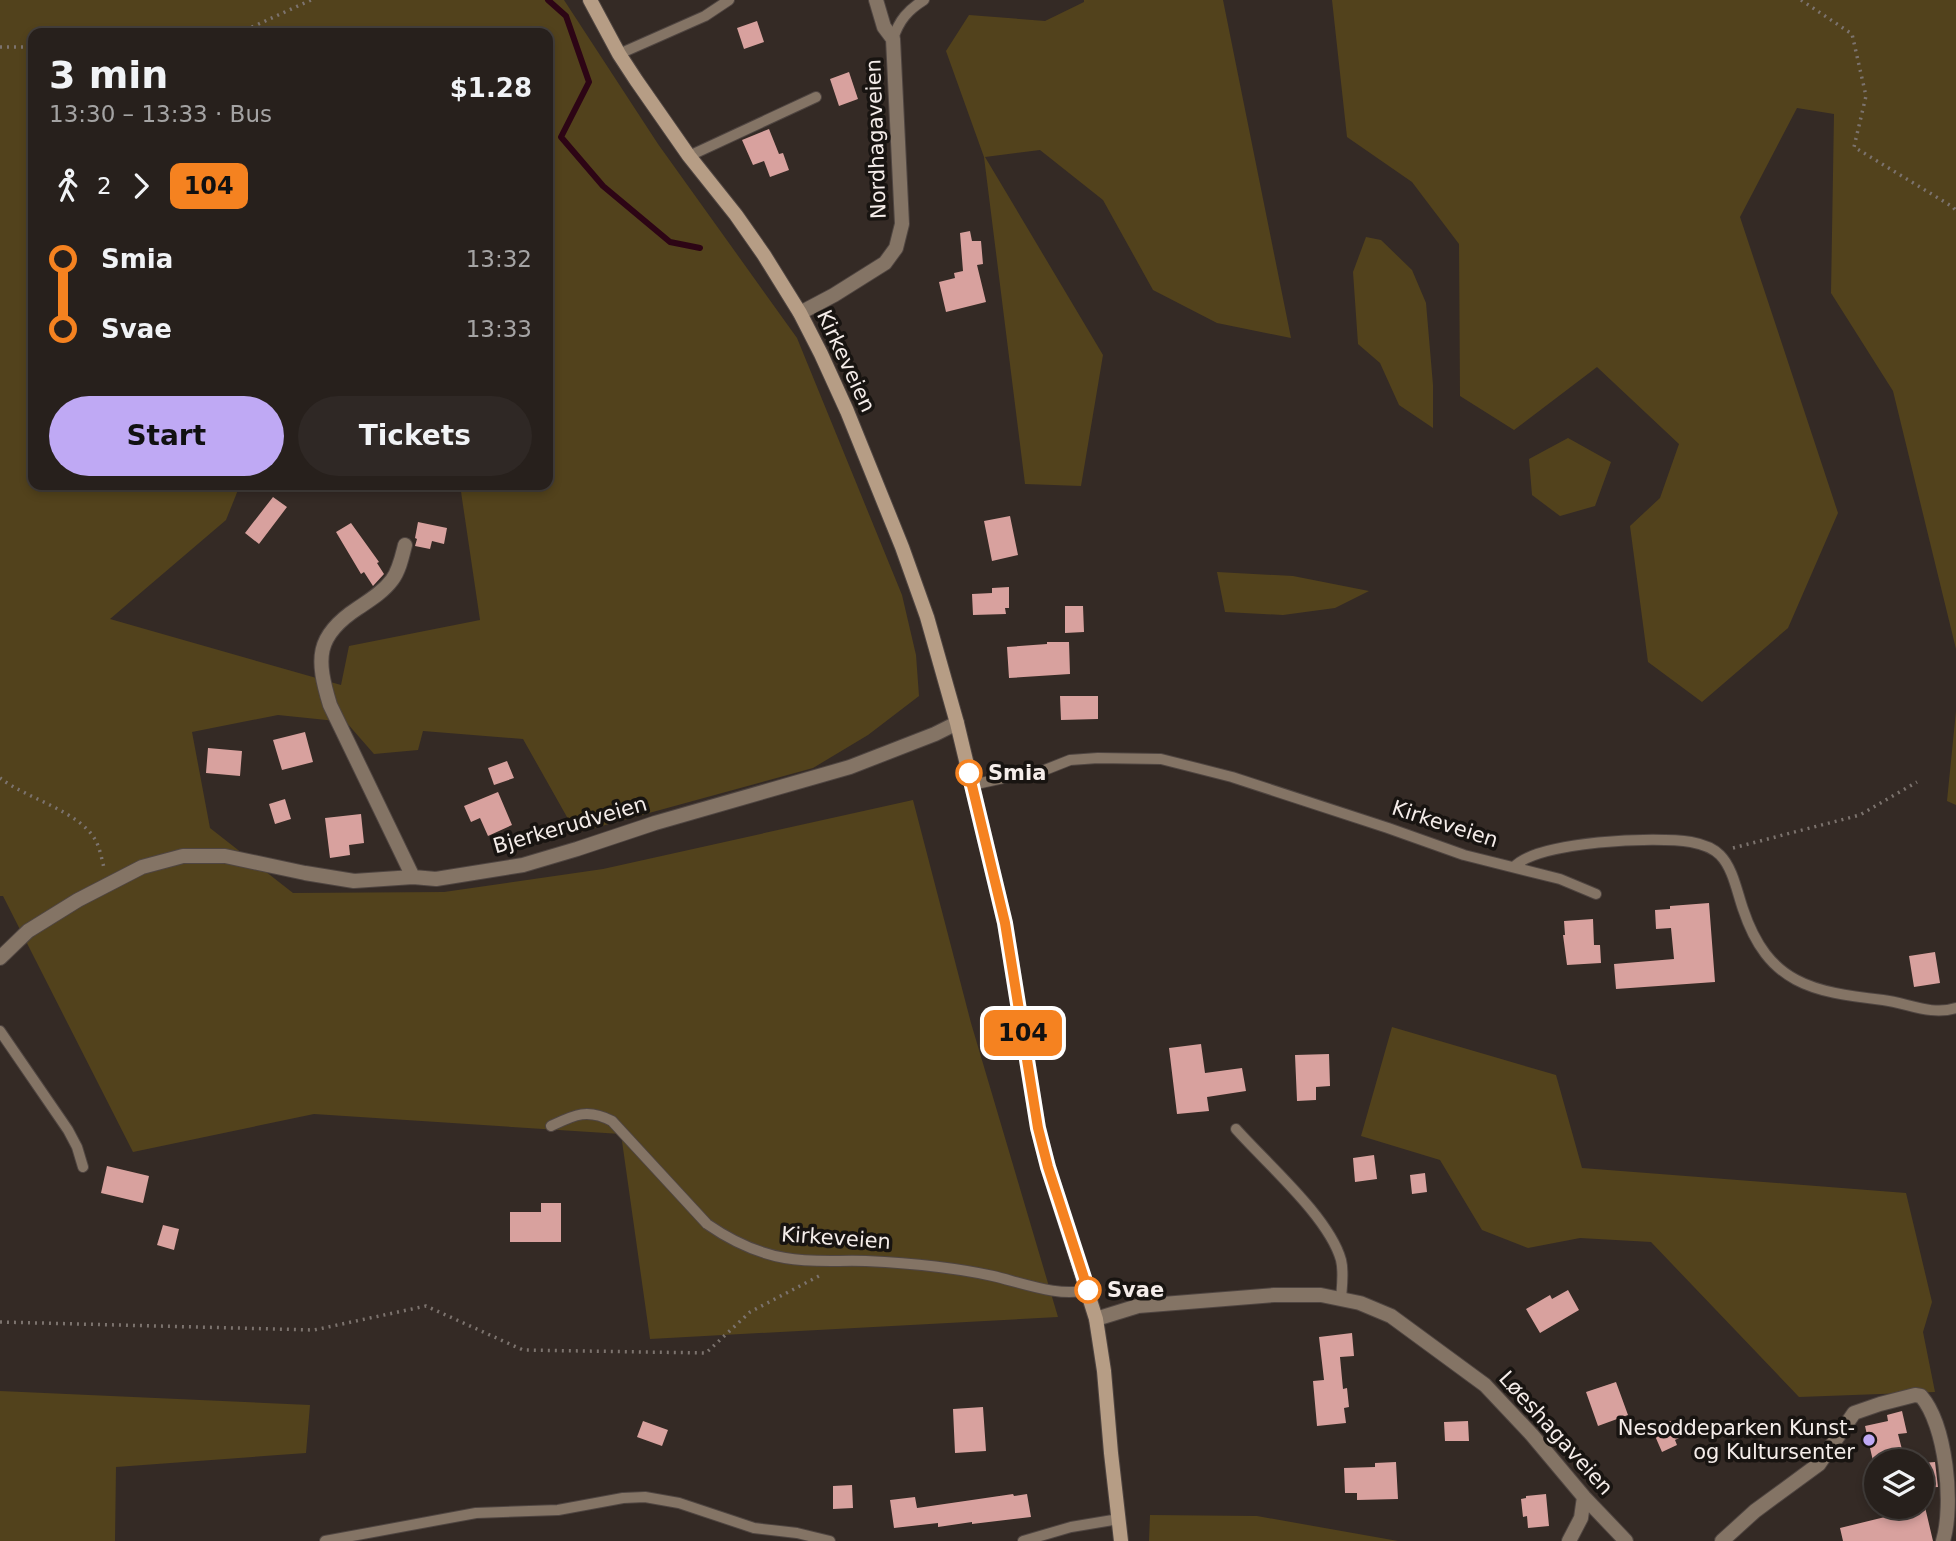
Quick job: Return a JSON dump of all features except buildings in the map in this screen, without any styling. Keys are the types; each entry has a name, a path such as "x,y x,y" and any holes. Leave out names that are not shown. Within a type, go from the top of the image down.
{"main road":[{"name":"Kirkeveien","path":"590,0 619,54 689,156 736,215 800,313 847,411 927,617 957,723 1005,923 1038,1128 1096,1319 1103,1362 1121,1541"}],"street":[{"name":"Nordhagaveien","path":"800,313 885,264 896,248 902,224 893,38 884,27 876,0"},
{"path":"405,545 400,565 392,580 372,600 342,620 328,634 323,645 321,667 330,705 413,877"},
{"name":"Bjerkerudveien","path":"0,958 28,931 78,901 142,867 183,856 225,856 354,881 413,877 436,879 523,864 577,849 655,823 850,767 957,723"},
{"name":"Løeshagaveien","path":"1096,1319 1138,1306 1274,1295 1321,1295 1360,1303 1391,1316 1485,1385 1626,1541"},
{"path":"1722,1541 1755,1511 1819,1464 1854,1413 1915,1395 1921,1396 1929,1407 1941,1445 1949,1494 1947,1528 1943,1541"},
{"path":"1569,1541 1581,1518 1584,1497"}],"lane":[{"path":"619,54 705,16 729,0"},
{"path":"893,38 910,9 924,0"},
{"path":"689,156 816,97"},
{"name":"Kirkeveien","path":"972,785 1017,775 1027,777 1070,760 1161,759 1232,777 1464,855 1514,867 1541,853 1593,844 1689,841 1717,852"},
{"path":"1717,852 1726,863 1757,941 1775,967 1794,980 1846,996 1897,1002 1933,1012 1956,1008"},
{"path":"1514,867 1560,879 1596,894"},
{"path":"0,1031 68,1130 83,1167"},
{"name":"Kirkeveien","path":"551,1126 582,1113 612,1121 707,1224 755,1249 783,1258 868,1261 955,1269 1056,1291 1077,1293 1088,1289"},
{"path":"1236,1129 1304,1201 1324,1227 1341,1259 1340,1298"},
{"path":"325,1541 476,1513 558,1510 623,1498 645,1497 679,1503 754,1528 797,1533 830,1541"},
{"path":"1023,1541 1071,1527 1119,1519"}],"path":[{"path":"250,28 311,0"},
{"path":"1801,0 1852,34 1866,96 1854,147 1956,211"},
{"path":"0,47 28,47"},
{"path":"0,778 10,786 77,820 96,841 108,885"},
{"path":"1717,852 1860,815 1917,782"},
{"path":"0,1322 314,1330 426,1306 523,1350 706,1353 750,1312 820,1276 822,1261"}],"shaded area":[{"path":"0,0 564,0 658,144 797,338 902,595 916,655 919,696 868,735 813,768 576,833 523,739 423,731 418,750 374,754 346,722 278,715 192,732 210,828 293,893 444,892 603,869 913,800 971,1023 1058,1317 650,1339 621,1134 314,1114 133,1152 3,896 0,896"},
{"path":"1084,0 1223,0 1291,338 1217,323 1153,290 1103,200 1040,150 985,157 1103,355 1081,486 1025,484 984,157 946,51 969,15 1045,21"},
{"path":"1332,0 1956,0 1956,649 1893,391 1831,293 1834,114 1797,108 1740,217 1838,513 1788,628 1702,702 1648,662 1630,526 1660,498 1679,444 1597,367 1514,430 1460,396 1459,244 1412,182 1347,137"},
{"path":"1366,237 1381,240 1412,270 1426,303 1433,385 1433,428 1399,405 1380,363 1358,344 1353,272"},
{"path":"1568,438 1611,462 1595,506 1560,516 1532,495 1529,459"},
{"path":"1217,572 1293,576 1369,591 1335,608 1283,615 1225,612"},
{"path":"1956,711 1956,805 1947,801"},
{"path":"1392,1027 1556,1075 1582,1168 1906,1193 1932,1302 1923,1332 1935,1392 1799,1397 1651,1242 1580,1238 1528,1248 1482,1230 1440,1160 1361,1136"},
{"path":"0,1391 310,1405 306,1453 116,1467 115,1541 0,1541"},
{"path":"1150,1515 1257,1516 1398,1541 1149,1541"}],"waterway":[{"path":"548,0 566,16 589,82 561,137 603,186 670,242 700,248"}],"bus line":[{"name":"104","path":"969,773 1005,923 1038,1128 1088,1290"}],"place":[{"name":"Smia","path":"969,773"},
{"name":"Svae","path":"1088,1290"},
{"name":"Nesoddeparken Kunst- og Kultursenter","path":"1869,1440"}]}
